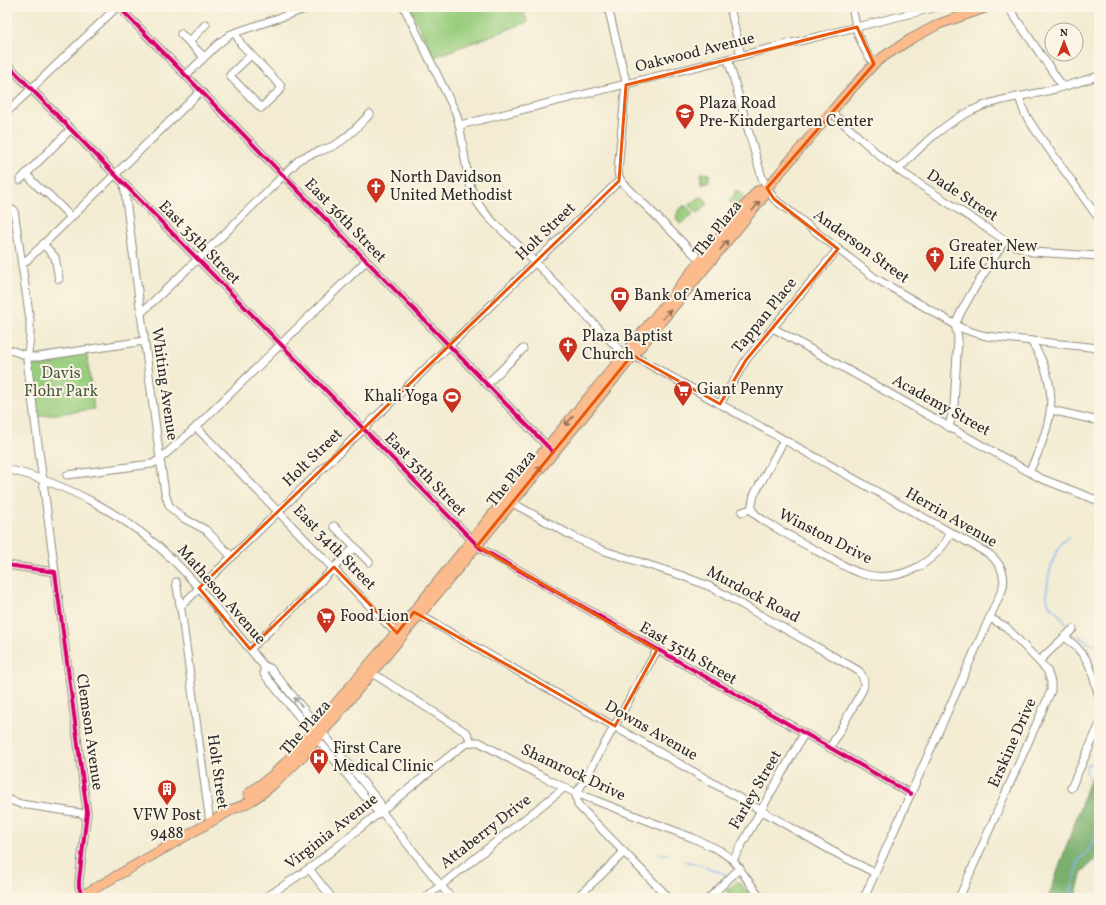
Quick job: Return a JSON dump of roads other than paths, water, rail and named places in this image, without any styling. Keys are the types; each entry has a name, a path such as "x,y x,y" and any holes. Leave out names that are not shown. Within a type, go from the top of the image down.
{"main road":[{"name":"The Plaza","path":"318,732 475,543 628,355 765,195 767,188 874,64 911,39 939,24 988,7"},
{"name":"The Plaza","path":"628,355 700,260 757,191 767,188"},
{"name":"The Plaza","path":"81,897 233,809 237,802 258,788 318,732 372,673 399,635"}],"street":[{"name":"East 36th Street","path":"118,7 186,75 550,450"},
{"path":"7,112 118,7"},
{"path":"186,75 226,37 235,32 287,11 310,7"},
{"name":"Herrin Avenue","path":"404,7 451,101 460,125 469,180 475,197 488,216 628,355 720,404 951,533 991,556 997,561 1002,569 1004,580 1003,585 990,618 864,898"},
{"path":"608,7 626,79 618,171 620,180 674,236 700,260"},
{"path":"730,7 741,56"},
{"path":"852,7 859,38 874,64"},
{"name":"Oakwood Avenue","path":"460,125 937,7"},
{"path":"1008,7 1063,86"},
{"path":"189,42 206,24"},
{"path":"235,32 241,44 281,86 281,89 261,108 230,75 251,55"},
{"path":"181,34 204,57"},
{"name":"Anderson Street","path":"728,59 762,178 774,199 884,285 955,325 978,334 1099,348"},
{"name":"East 35th Street","path":"7,64 475,543 489,554 911,794"},
{"path":"898,170 932,137 957,118 987,104 1099,76"},
{"path":"22,265 201,91"},
{"path":"1018,97 1025,114 1036,131 1099,218"},
{"name":"Dade Street","path":"831,112 898,170 1017,247 1032,252 1099,256"},
{"path":"141,313 300,159 333,146 342,140 370,114"},
{"path":"20,180 71,129"},
{"path":"26,174 71,217"},
{"name":"Holt Street","path":"181,606 620,180"},
{"name":"Whiting Avenue","path":"124,184 165,493 173,510 183,518 206,530 232,557"},
{"name":"Clemson Avenue","path":"14,213 31,326 27,356 29,376 87,816 79,881 81,897"},
{"path":"949,427 954,405 958,338 955,325 960,312 1005,240"},
{"path":"43,244 55,256 59,279"},
{"name":"Tappan Place","path":"720,404 746,360 838,249"},
{"path":"67,475 141,466 152,464 160,459 196,427 366,261"},
{"name":"Academy Street","path":"773,328 1029,472 1057,485 1099,501"},
{"path":"7,349 27,356 38,357 144,341"},
{"path":"1029,472 1046,435 1051,410 1048,375 1031,341"},
{"path":"487,384 523,349"},
{"path":"1051,410 1099,421"},
{"name":"East 34th Street","path":"196,427 399,635"},
{"path":"742,512 751,509 754,496 784,440"},
{"name":"Matheson Avenue","path":"7,469 43,480 84,498 125,522 174,561 199,588 264,666 264,674 318,732 380,803 381,811 451,898"},
{"name":"Murdock Road","path":"509,501 574,537 602,550 711,586 855,668 863,676 863,689 830,748"},
{"name":"Winston Drive","path":"751,509 764,521 855,572 875,576 899,575 917,568 937,553 951,533"},
{"path":"334,526 369,562"},
{"path":"250,650 308,595 355,547"},
{"path":"7,565 55,572"},
{"name":"Holt Street","path":"176,582 181,606 210,822"},
{"name":"Downs Avenue","path":"417,613 832,851 875,873"},
{"name":"Erskine Drive","path":"962,897 1050,697 1051,691 1050,679 1047,670 1006,627 990,618"},
{"path":"1038,661 1073,629"},
{"path":"1065,637 1087,658 1092,670 1099,697"},
{"path":"657,650 576,793 578,805 669,898"},
{"path":"372,673 467,733 471,742"},
{"path":"1071,788 1099,726"},
{"name":"Farley Street","path":"733,860 804,734"},
{"name":"Shamrock Drive","path":"471,742 479,742 564,788 713,847 733,860 762,898"},
{"name":"Virginia Avenue","path":"265,898 309,869 464,744 471,742"},
{"name":"Attaberry Drive","path":"425,898 564,788"},
{"path":"7,799 21,804 80,813 87,816"},
{"path":"576,898 624,852"},
{"path":"709,898 740,868"},
{"path":"309,869 332,898"}],"waterway":[{"path":"1066,623 1049,605 1047,591 1055,556 1062,543 1069,536"},
{"path":"1079,635 1089,644 1099,643"},
{"path":"1070,898 1079,860 1087,853 1092,844 1096,829 1092,809 1091,783 1086,771 1087,765 1099,761"},
{"path":"659,854 668,854"},
{"path":"685,861 725,874"}],"place":[{"name":"Plaza Road Pre-Kindergarten Center","path":"685,130"},
{"name":"North Davidson United Methodist","path":"376,204"},
{"name":"Greater New Life Church","path":"935,273"},
{"name":"Bank of America","path":"620,313"},
{"name":"Plaza Baptist Church","path":"568,363"},
{"name":"Giant Penny","path":"683,407"},
{"name":"Khali Yoga","path":"452,414"},
{"name":"Food Lion","path":"326,634"},
{"name":"First Care Medical Clinic","path":"319,775"},
{"name":"VFW Post 9488","path":"167,806"}],"park label":[{"name":"Davis Flohr Park","path":"61,383"}]}
